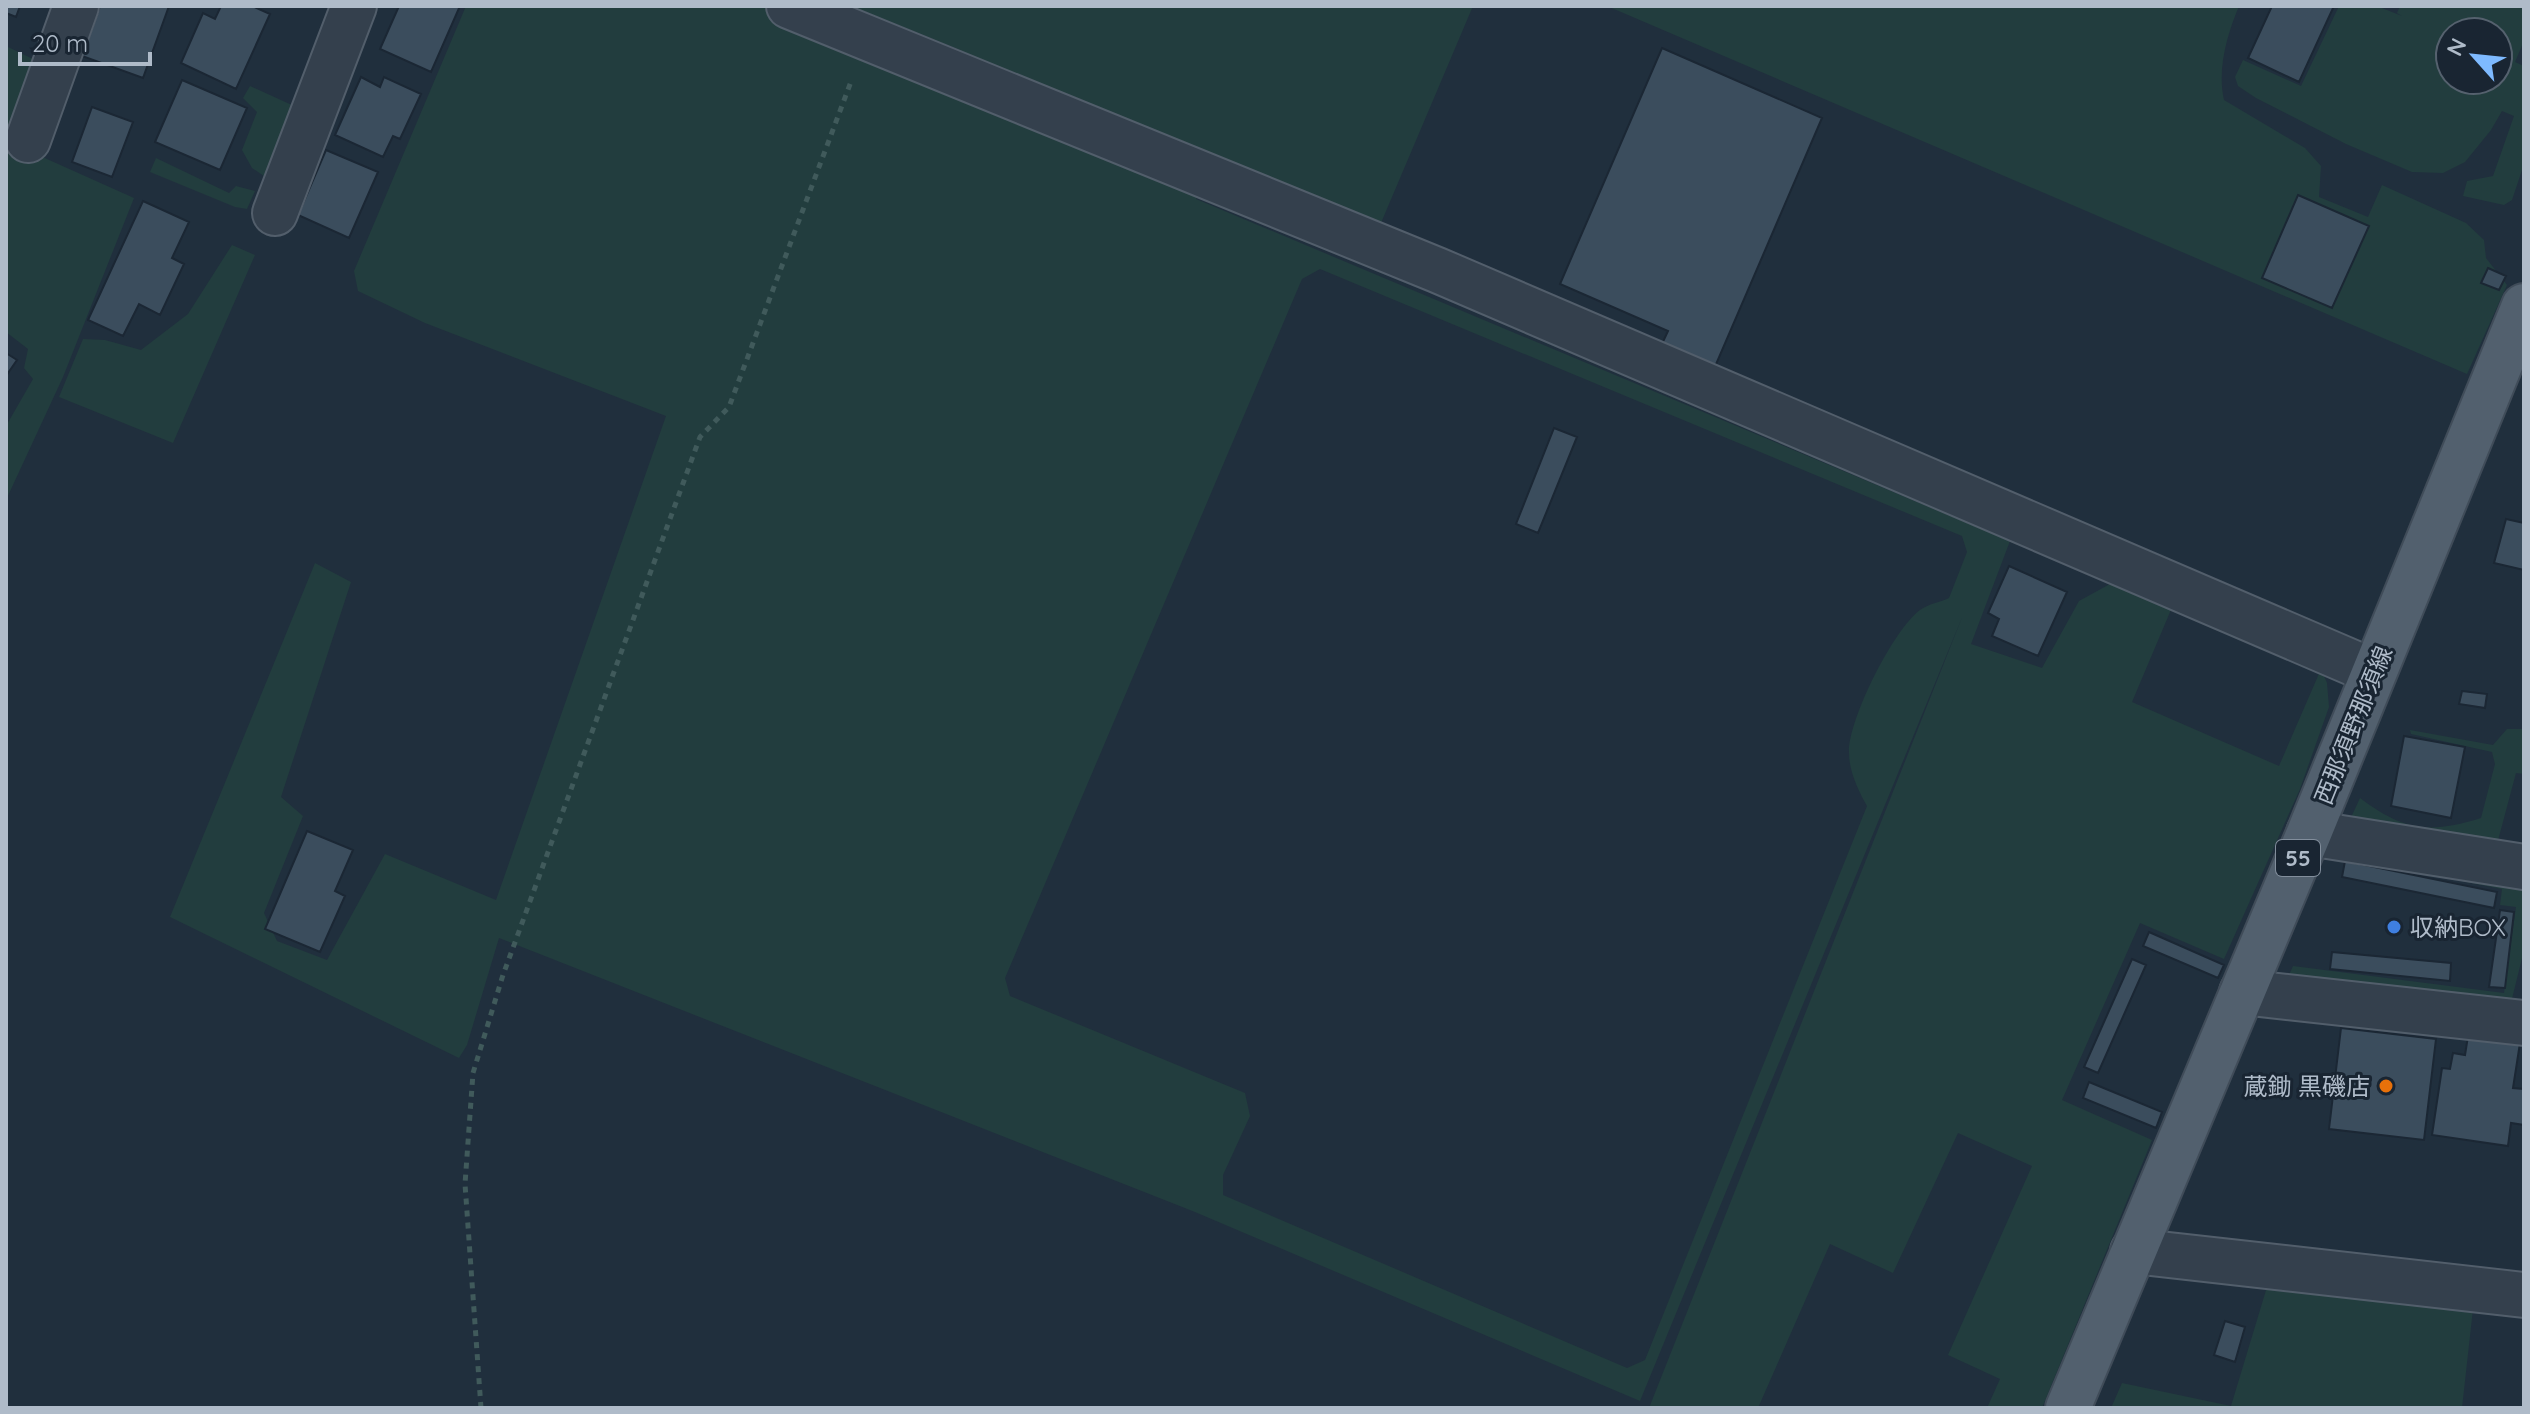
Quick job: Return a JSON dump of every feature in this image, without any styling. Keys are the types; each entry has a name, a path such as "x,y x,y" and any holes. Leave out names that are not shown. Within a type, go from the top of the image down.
{"main road":[{"name":"西那須野那須線","path":"2068,1408 2309,833 2524,306"}],"street":[{"path":"28,140 76,6"},
{"path":"275,213 354,6"},
{"path":"789,6 1452,276 2374,672"},
{"path":"2309,833 2524,867"},
{"path":"2242,992 2524,1023"},
{"path":"2133,1251 2524,1295"}],"path":[{"path":"481,1408 465,1184 473,1073 503,975 700,437 729,407 867,38"}],"green space":[{"path":"466,6 760,6 944,83 960,50 851,6 1473,6 1378,230 1210,166 1196,199 2010,541 1971,644 2042,668 2079,601 2119,579 2173,605 2132,702 2279,766 2321,669 2327,683 2329,707 2300,789 2224,959 2140,923 2062,1100 2152,1140 2042,1408 1987,1408 2000,1379 1948,1355 2032,1166 1958,1133 1893,1273 1830,1244 1758,1408 1649,1408 1963,615 1640,1401 1195,1212 499,938 467,1045 459,1058 170,917 315,563 351,582 281,797 303,816 264,913 277,941 327,960 385,854 496,900 666,416 425,323 358,291 354,271","holes":["1320,269 1962,536 1967,552 1949,598 1923,608 1909,621 1885,655 1864,699 1849,753 1855,780 1867,806 1645,1360 1627,1368 1223,1195 1223,1175 1250,1116 1245,1093 1010,996 1005,978 1302,279"]},
{"path":"1607,6 2239,6 2224,52 2224,100 2305,148 2321,166 2319,197 2368,217 2382,185 2466,223 2484,240 2486,258 2507,285 2467,374"},
{"path":"2339,6 2377,6 2402,16 2397,13 2400,6 2524,6 2524,41 2515,62 2524,66 2524,164 2512,200 2504,205 2463,196 2467,181 2493,176 2514,116 2502,111 2465,162 2443,173 2412,172 2346,144 2256,98 2238,86 2235,77 2243,60 2301,86"},
{"path":"6,46 37,61 9,142 134,198 63,377 6,500 6,426 33,379 24,368 28,349 6,332"},
{"path":"250,86 294,106 264,176 252,168 242,150 257,112 243,98"},
{"path":"156,158 229,193 236,186 255,191 247,209 235,207 150,172"},
{"path":"232,245 255,255 173,443 59,397 83,339 105,340 141,350 188,314"},
{"path":"2507,729 2524,729 2524,774 2516,773 2496,848 2348,824 2360,798 2390,817 2418,826 2446,826 2481,818 2495,764 2492,752 2411,734 2410,730 2493,745"},
{"path":"2338,857 2524,881 2524,950 2509,1011 2286,982 2293,966 2504,993 2516,907 2500,905 2502,889"},
{"path":"2270,1277 2474,1300 2462,1408 2111,1408 2122,1383 2231,1406"}],"building":[{"path":"6,6 20,6 16,17 6,13"},
{"path":"100,6 169,6 143,78 82,56"},
{"path":"221,6 252,6 270,14 236,89 181,63 203,13 215,19"},
{"path":"399,6 460,6 431,72 380,49"},
{"path":"2272,6 2334,6 2299,82 2248,58"},
{"path":"1662,48 1822,118 1714,369 1661,346 1668,331 1560,284"},
{"path":"361,77 380,87 384,77 421,94 400,139 393,136 383,157 335,135"},
{"path":"182,80 247,108 220,170 155,142"},
{"path":"92,107 133,122 112,177 72,162"},
{"path":"326,150 378,172 349,238 298,215"},
{"path":"2298,195 2369,226 2332,308 2262,278"},
{"path":"143,201 189,222 172,258 184,264 160,315 139,304 123,336 88,320"},
{"path":"2488,268 2506,276 2499,290 2481,283"},
{"path":"6,353 17,360 6,376"},
{"path":"1554,428 1577,437 1538,533 1516,524"},
{"path":"2506,519 2524,523 2524,570 2494,563"},
{"path":"2009,566 2067,592 2038,656 1992,636 1999,619 1988,613"},
{"path":"2462,691 2487,694 2485,708 2459,704"},
{"path":"2404,736 2465,747 2451,818 2391,806"},
{"path":"307,831 353,850 335,891 345,896 320,952 265,929"},
{"path":"2345,861 2497,892 2494,908 2342,877"},
{"path":"2500,910 2514,912 2505,988 2489,987"},
{"path":"2149,932 2224,965 2218,978 2143,946"},
{"path":"2332,952 2451,963 2450,981 2330,969"},
{"path":"2132,959 2146,965 2098,1073 2084,1067"},
{"path":"2341,1028 2436,1039 2424,1140 2329,1129"},
{"path":"2468,1036 2520,1043 2513,1088 2524,1089 2524,1125 2511,1123 2508,1146 2432,1135 2442,1068 2450,1069 2453,1053 2465,1055"},
{"path":"2089,1082 2162,1112 2156,1128 2083,1098"},
{"path":"2225,1321 2245,1327 2235,1362 2214,1355"}],"place":[{"name":"収納BOX","path":"2394,927"},
{"name":"蔵鋤 黒磯店","path":"2386,1086"}]}
